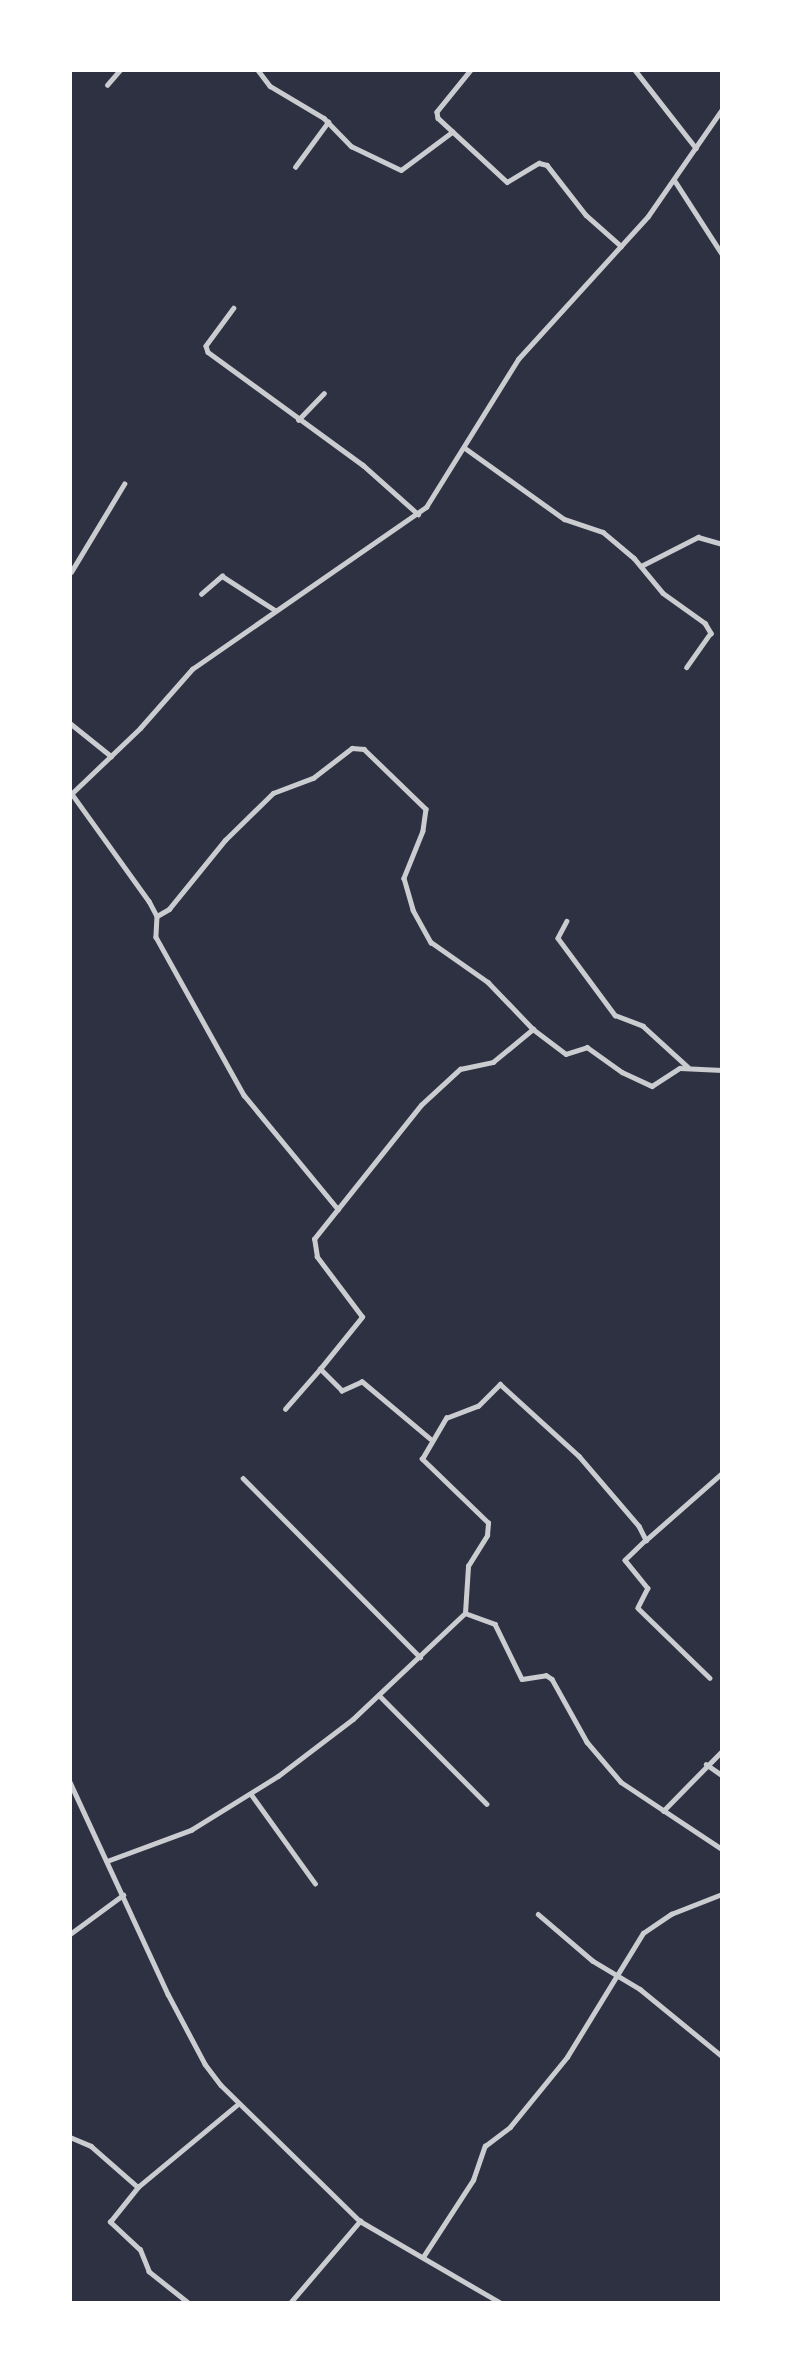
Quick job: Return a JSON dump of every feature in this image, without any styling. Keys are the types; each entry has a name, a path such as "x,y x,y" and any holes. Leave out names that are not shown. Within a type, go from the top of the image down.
{"street":[{"path":"107,85 120,70"},
{"path":"258,70 270,86 328,122 351,146 405,170 452,132"},
{"path":"471,70 436,112 452,132 508,182 539,163 547,165 586,215 622,247"},
{"path":"635,70 696,148"},
{"path":"338,1209 234,1079 156,937 157,916 71,795 192,668 418,514 465,448 518,359 622,247 675,181 722,109"},
{"path":"295,167 328,122"},
{"path":"675,181 722,254"},
{"path":"234,308 206,350 298,420 363,465 418,514"},
{"path":"298,420 324,393"},
{"path":"465,448 559,516 603,532 641,566 663,593 710,628 687,667"},
{"path":"70,571 124,484"},
{"path":"641,566 698,537 722,544"},
{"path":"201,594 222,576 275,610"},
{"path":"70,723 111,756"},
{"path":"157,916 169,909 225,840 273,793 313,778 352,748 364,748 426,809 423,831 404,878 424,935 488,982 533,1029 561,1052 570,1055 587,1047 648,1085 688,1067 722,1070"},
{"path":"567,921 558,938 615,1015 653,1033 688,1067"},
{"path":"285,1409 362,1317 313,1245 338,1209 421,1105 460,1069 493,1062 533,1029"},
{"path":"320,1369 342,1391 362,1382 430,1439"},
{"path":"107,1861 191,1830 251,1794 379,1695 465,1614 470,1594 468,1566 487,1535 488,1523 423,1463 430,1439 446,1418 478,1406 502,1384 579,1457 646,1540"},
{"path":"710,1678 638,1608 648,1588 625,1560 722,1473"},
{"path":"243,1478 420,1657"},
{"path":"465,1614 495,1624 522,1679 545,1675 552,1679 574,1721 605,1765 663,1811 722,1849"},
{"path":"379,1695 486,1804"},
{"path":"663,1811 706,1764 722,1751"},
{"path":"706,1764 722,1775"},
{"path":"70,1782 205,2064 238,2104 360,2221 501,2303"},
{"path":"251,1794 315,1883"},
{"path":"423,2257 473,2180 485,2146 510,2127 567,2057 632,1948 653,1923 722,1894"},
{"path":"70,1934 123,1895"},
{"path":"538,1914 593,1961 618,1975 722,2056"},
{"path":"188,2303 149,2272 140,2249 111,2225 113,2216 138,2187 238,2104"},
{"path":"70,2137 91,2146 138,2187"},
{"path":"290,2303 360,2221"}]}
